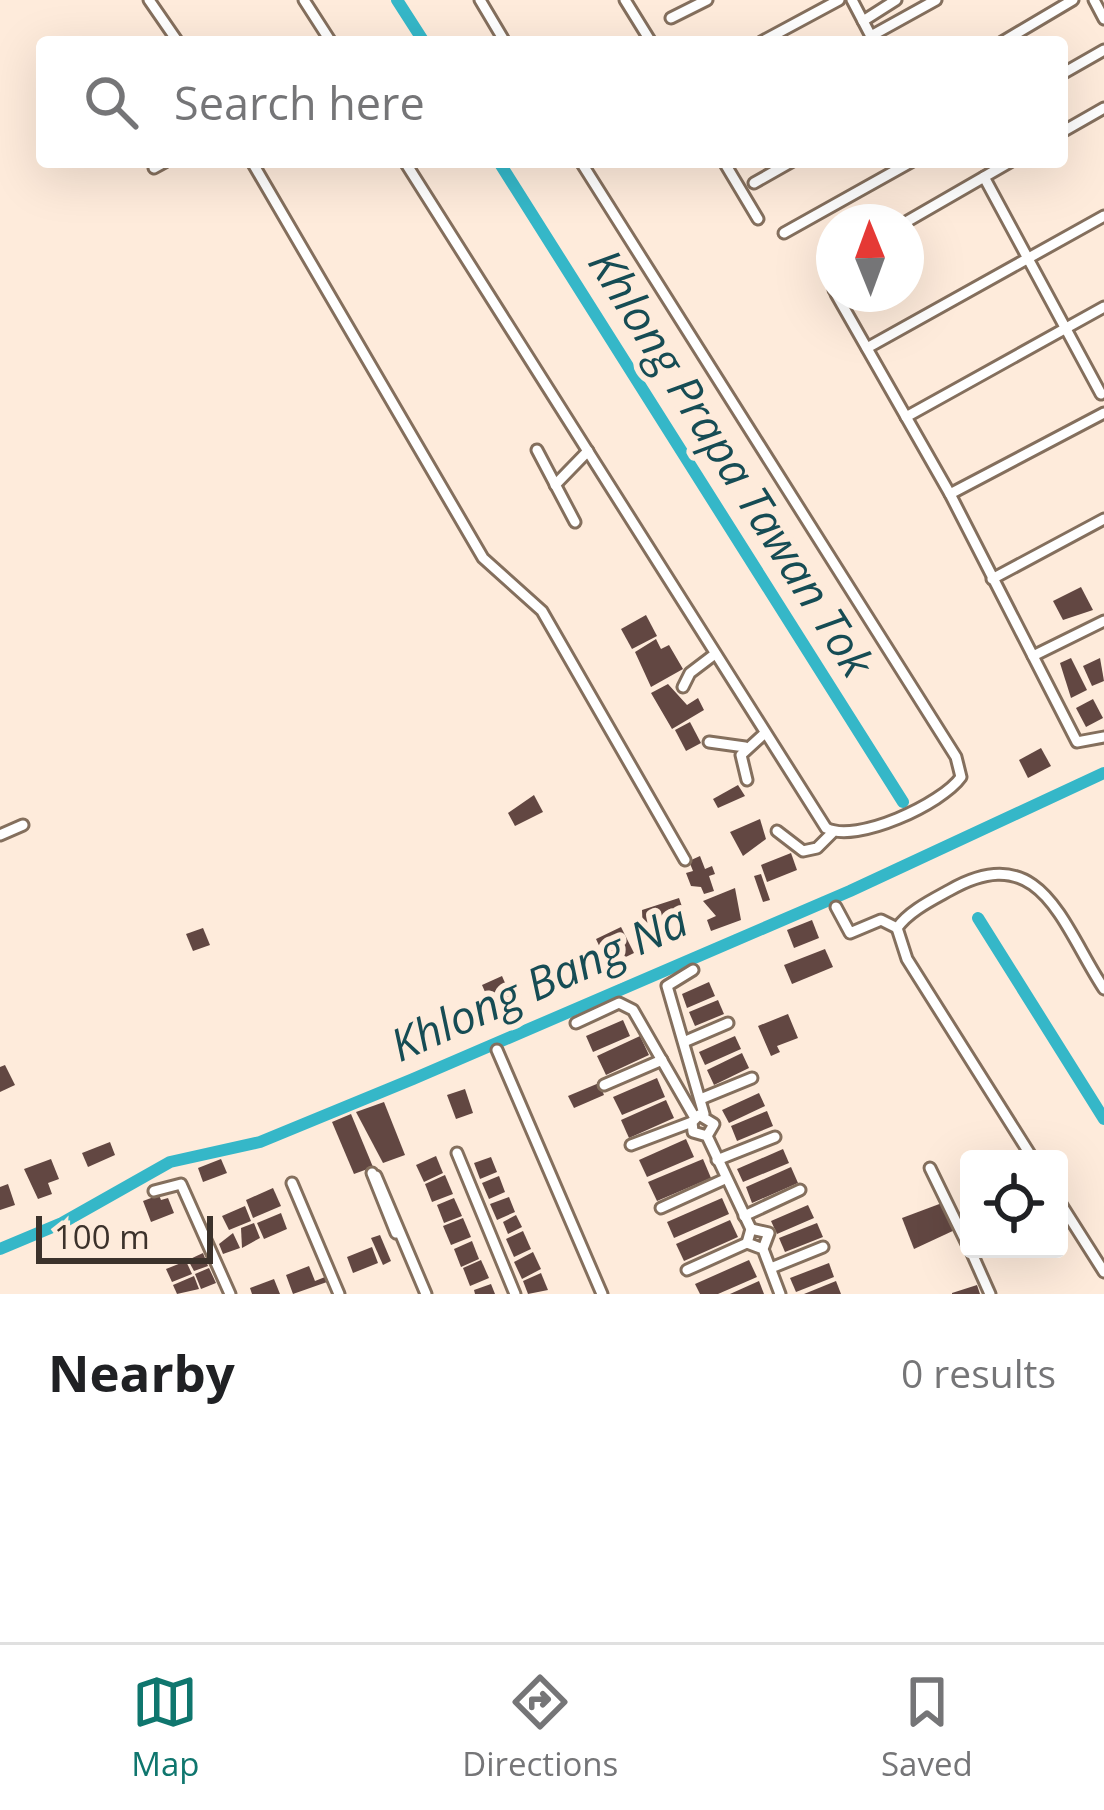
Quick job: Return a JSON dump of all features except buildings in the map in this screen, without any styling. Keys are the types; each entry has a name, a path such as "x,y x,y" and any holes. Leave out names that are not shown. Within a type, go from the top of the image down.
{"street":[{"path":"149,0 174,36"},
{"path":"304,0 327,36"},
{"path":"480,0 501,36"},
{"path":"625,0 646,36"},
{"path":"671,18 707,0"},
{"path":"771,36 839,0"},
{"path":"852,0 870,36"},
{"path":"862,21 896,0"},
{"path":"877,36 936,0"},
{"path":"1012,36 1073,0"},
{"path":"1094,0 1104,19"},
{"path":"1068,71 1104,50"},
{"path":"1068,129 1104,108"},
{"path":"256,168 483,558 542,611 685,860"},
{"path":"409,168 832,833"},
{"path":"585,168 956,757 961,777 934,802 859,832 832,833 817,848 803,851 777,830"},
{"path":"728,168 758,219"},
{"path":"754,183 780,168"},
{"path":"784,233 900,168"},
{"path":"924,212 1000,168"},
{"path":"984,177 1101,394"},
{"path":"867,348 1104,216"},
{"path":"906,417 1104,307"},
{"path":"846,312 950,494 1077,742 1104,737"},
{"path":"950,494 1104,413"},
{"path":"537,450 574,522"},
{"path":"555,485 588,451"},
{"path":"992,579 1104,519"},
{"path":"1033,656 1104,621"},
{"path":"682,687 690,673 715,654"},
{"path":"747,780 740,762 746,747 765,733"},
{"path":"710,742 746,747"},
{"path":"0,835 23,825"},
{"path":"897,928 967,880 994,871 1019,873 1046,898 1104,989"},
{"path":"836,907 850,933 880,920 897,928 907,958 1027,1150"},
{"path":"693,970 667,986 704,1098 693,1132 707,1136"},
{"path":"576,1023 628,1005 697,1118 714,1124 707,1136"},
{"path":"686,1040 728,1023"},
{"path":"497,1050 602,1294"},
{"path":"604,1085 662,1060"},
{"path":"704,1098 752,1078"},
{"path":"631,1145 697,1118"},
{"path":"707,1136 751,1229 747,1244"},
{"path":"717,1160 775,1137"},
{"path":"457,1153 515,1294"},
{"path":"930,1168 960,1230"},
{"path":"401,1235 387,1220 371,1173 376,1177 401,1235 426,1294"},
{"path":"661,1208 725,1179"},
{"path":"292,1183 339,1294"},
{"path":"154,1191 182,1184 230,1294"},
{"path":"744,1216 800,1190"},
{"path":"1068,1215 1104,1272"},
{"path":"751,1229 769,1233 763,1250 780,1294"},
{"path":"687,1270 747,1244 763,1250"},
{"path":"771,1268 823,1247"},
{"path":"974,1258 990,1294"}],"waterway":[{"name":"Khlong Prapa Tawan Tok","path":"397,0 420,36"},
{"name":"Khlong Prapa Tawan Tok","path":"503,168 903,802"},
{"name":"Khlong Bang Na","path":"0,1249 62,1223 170,1162 260,1142 413,1079 850,891 1104,773"},
{"name":"Khlong Prapa Tawan Tok","path":"978,918 1104,1119"}]}
